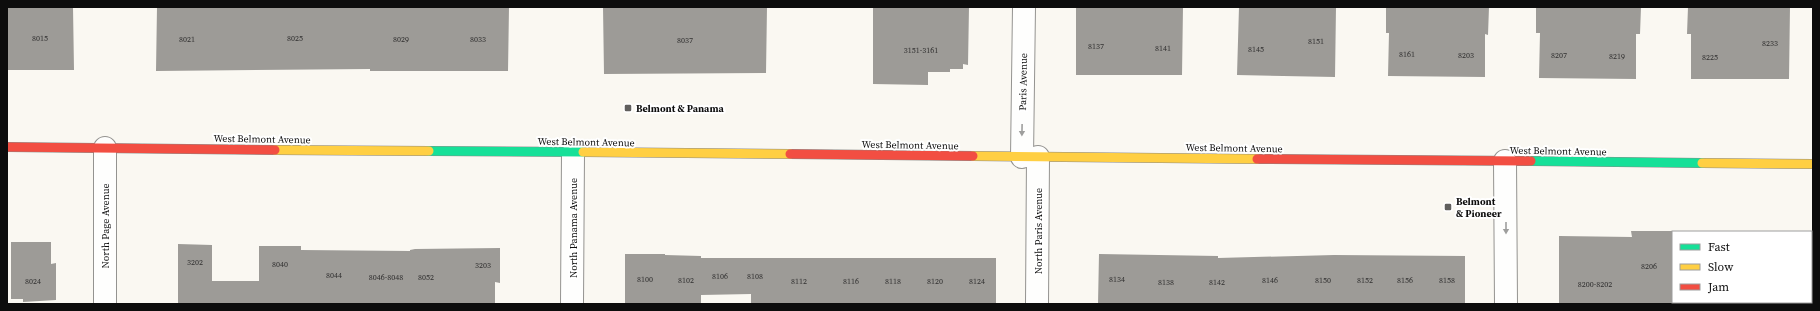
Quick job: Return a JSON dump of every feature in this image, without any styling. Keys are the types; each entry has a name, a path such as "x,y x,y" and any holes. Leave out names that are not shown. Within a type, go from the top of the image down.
{"main road":[{"name":"West Belmont Avenue","path":"7,148 1813,164"}],"street":[{"name":"Paris Avenue","path":"1024,7 1030,157"},
{"name":"North Page Avenue","path":"105,148 105,304"},
{"name":"North Panama Avenue","path":"572,304 573,153"},
{"name":"North Paris Avenue","path":"1030,157 1037,304"},
{"path":"1506,161 1506,304"}],"building":[{"path":"7,7 73,7 74,70 7,70"},
{"path":"157,7 509,7 508,71 370,71 370,69 156,71"},
{"path":"603,7 767,7 766,73 604,74"},
{"path":"873,7 969,7 968,65 963,64 963,69 950,69 950,72 928,72 928,85 873,84"},
{"path":"1076,7 1183,7 1182,75 1076,75"},
{"path":"1239,7 1336,7 1335,77 1237,75"},
{"path":"1386,7 1489,7 1488,35 1485,34 1485,77 1388,76 1389,33 1386,33"},
{"path":"1536,7 1641,7 1640,34 1636,34 1636,79 1539,78 1540,33 1536,33"},
{"path":"1688,7 1790,7 1789,79 1691,79 1691,34 1687,34"},
{"path":"1631,231 1672,231 1673,304 1559,304 1559,236 1632,237"},
{"path":"11,242 51,242 51,264 56,263 56,300 23,302 23,299 11,299"},
{"path":"178,244 212,245 212,281 259,281 259,246 301,246 301,250 410,251 415,249 500,248 500,283 495,282 495,304 178,303"},
{"path":"625,254 665,254 701,256 701,258 996,258 996,304 751,304 751,294 701,295 701,304 625,304"},
{"path":"1099,254 1218,256 1218,258 1334,255 1465,256 1465,304 1098,304"}],"traffic: fast":[{"path":"429,151 583,152"},
{"path":"1531,161 1702,163"}],"traffic: slow":[{"path":"275,150 429,151"},
{"path":"583,152 790,154"},
{"path":"973,156 1257,159"},
{"path":"1702,163 1813,164"}],"traffic: jam":[{"path":"7,147 275,150"},
{"path":"790,154 973,156"},
{"path":"1257,159 1531,161"}],"place":[{"name":"Belmont & Panama","path":"628,108"},
{"name":"Belmont & Pioneer","path":"1448,207"}]}
